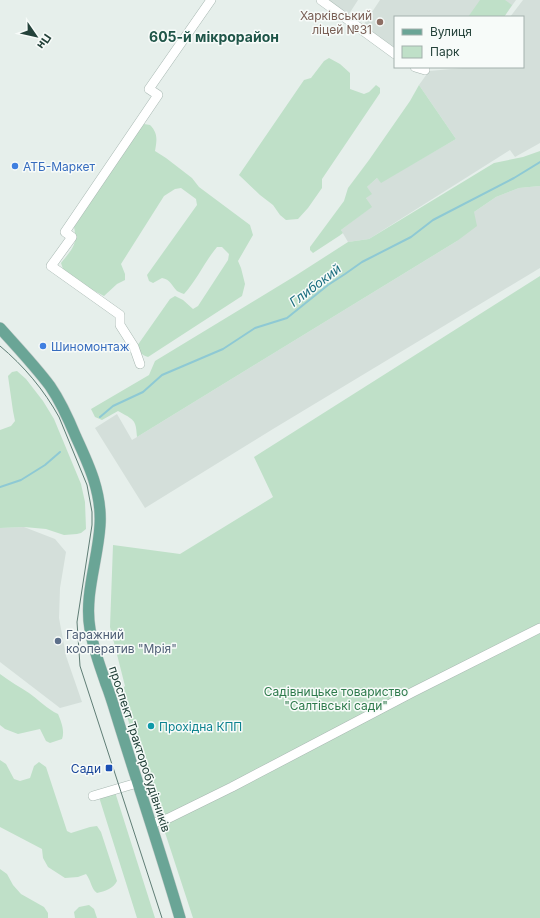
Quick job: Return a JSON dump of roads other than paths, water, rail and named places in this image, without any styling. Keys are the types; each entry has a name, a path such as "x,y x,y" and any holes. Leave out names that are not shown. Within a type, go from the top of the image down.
{"main road":[{"name":"проспект Тракторобудівників","path":"0,328 43,377 55,394 68,417 96,487 99,502 100,525 89,600 88,614 90,629 94,647 137,783 163,858 180,918"}],"street":[{"path":"140,364 134,348 120,325 120,315 51,266 72,236 64,232 158,95 149,89 211,0"},
{"path":"322,0 394,53"},
{"path":"418,68 425,70"},
{"path":"151,824 169,818 225,791 540,628"},
{"path":"93,796 137,783"}],"waterway":[{"name":"Глибокий","path":"100,417 113,406 143,392 162,375 223,349 255,328 287,318 328,285 362,262 411,237 433,220 514,178 540,162"},
{"name":"Глибокий","path":"0,487 21,480 45,465 60,452"}],"tram line":[{"path":"0,346 33,379 47,397 59,417 87,485 92,512 92,525 77,622 80,666 162,918"}],"place":[{"name":"Харківський ліцей №31","path":"380,22"},
{"name":"АТБ-Маркет","path":"15,166"},
{"name":"Шиномонтаж","path":"43,346"},
{"name":"Гаражний кооператив \"Мрія\"","path":"58,641"},
{"name":"Прохідна КПП","path":"151,726"},
{"name":"Сади","path":"109,768"}],"district":[{"name":"605-й мікрорайон","path":"214,36"}],"park label":[{"name":"Садівницьке товариство \"Салтівські сади\"","path":"336,698"}]}
